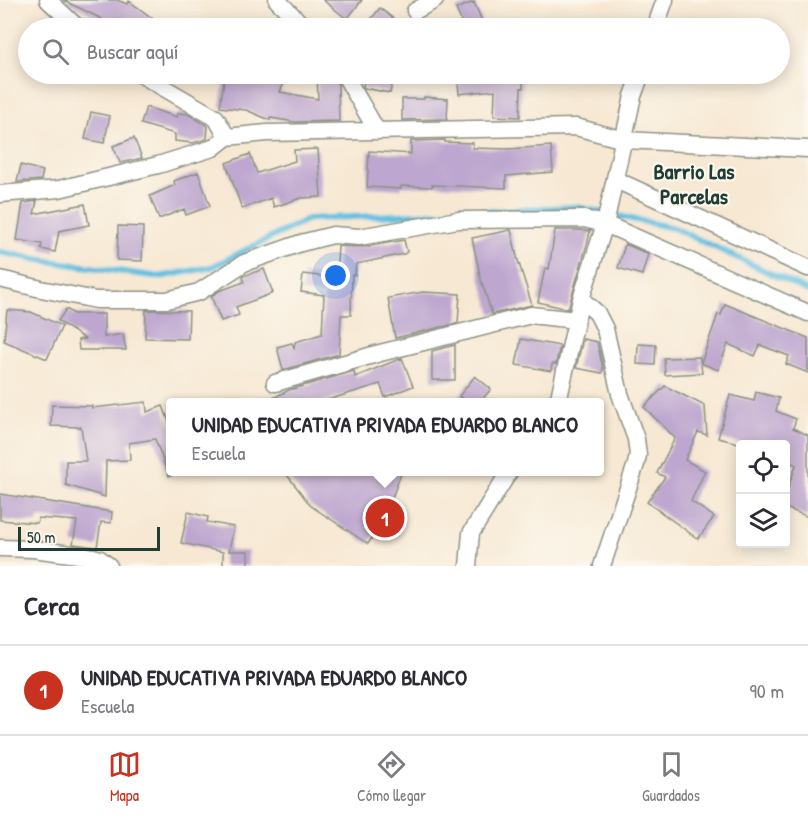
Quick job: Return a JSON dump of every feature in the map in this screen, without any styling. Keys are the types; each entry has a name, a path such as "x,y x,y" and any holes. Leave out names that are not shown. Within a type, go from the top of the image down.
{"street":[{"path":"48,0 67,18"},
{"path":"277,0 295,18"},
{"path":"415,11 435,0"},
{"path":"659,18 665,0"},
{"path":"157,84 216,118 227,137"},
{"path":"349,84 377,131"},
{"path":"559,398 581,299 610,205 637,84"},
{"path":"0,194 59,189 158,165 213,148 227,137 267,133 576,127 624,140 808,149"},
{"path":"616,180 808,268"},
{"path":"0,279 96,300 167,300 199,292 244,263 301,243 333,235 359,237 458,220 584,219 605,223 808,313"},
{"path":"581,299 597,312 605,329 620,394 638,446 636,464 602,566"},
{"path":"275,383 402,347 531,315 576,320"},
{"path":"468,566 471,532 506,476"},
{"path":"0,548 33,549 93,557 109,566"}],"building":[{"path":"63,0 117,0 127,4 129,1 152,18 100,18"},
{"path":"323,0 362,0 346,18"},
{"path":"474,2 481,18 460,18 456,9"},
{"path":"380,8 392,18 372,18"},
{"path":"223,84 284,84 280,92 318,99 317,84 338,84 339,121 295,122 270,118 270,120 246,110 220,107"},
{"path":"364,84 392,84 390,93 363,86"},
{"path":"458,84 523,84 520,117 494,116 495,90 459,94"},
{"path":"424,97 448,99 447,119 402,120 402,99 424,99"},
{"path":"146,107 177,117 178,113 188,114 208,126 207,139 193,143 175,141 175,134 141,124"},
{"path":"91,112 110,116 104,143 85,139"},
{"path":"134,138 142,158 120,163 113,146"},
{"path":"445,140 445,142 473,143 473,148 508,149 551,146 553,172 506,176 506,188 432,185 432,187 401,186 401,189 367,187 369,151 411,154 411,141"},
{"path":"318,149 321,197 301,198 274,207 271,198 242,209 226,163 250,154 257,173 295,161 294,150"},
{"path":"21,165 43,171 41,180 17,182"},
{"path":"198,172 210,206 186,215 184,209 159,219 150,196 175,185 174,181"},
{"path":"37,201 34,214 85,204 89,225 59,231 55,252 41,249 42,244 17,240 23,203"},
{"path":"118,226 143,227 142,261 117,260"},
{"path":"511,230 532,305 492,314 481,280 472,238"},
{"path":"555,230 590,231 568,309 538,302 545,268 549,269"},
{"path":"404,240 407,252 404,254 356,264 355,275 352,275 351,315 341,315 339,354 283,370 277,347 292,343 294,348 295,342 322,334 324,295 301,292 303,274 336,278 338,246 370,247"},
{"path":"625,244 648,254 642,275 618,268"},
{"path":"264,269 273,293 236,307 239,315 221,321 211,296 244,282 243,276"},
{"path":"423,292 460,294 458,323 395,338 388,298"},
{"path":"725,304 808,338 808,373 786,364 789,356 760,345 755,356 728,344 718,370 701,363 718,314 721,315"},
{"path":"66,309 74,314 104,314 104,337 123,334 126,350 79,350 78,340 85,339 58,321"},
{"path":"7,310 31,312 62,326 47,359 4,341"},
{"path":"146,310 189,311 188,339 145,338"},
{"path":"521,339 560,346 556,364 552,364 551,371 516,365"},
{"path":"583,339 597,342 602,373 576,368"},
{"path":"638,344 656,345 655,365 637,364"},
{"path":"455,345 455,380 432,380 432,351"},
{"path":"700,357 702,373 665,375 664,358"},
{"path":"402,358 413,386 385,397 380,384 334,398 273,398 289,390 354,371 355,377"},
{"path":"475,376 491,389 483,398 459,396"},
{"path":"665,386 705,406 707,435 698,432 685,460 705,471 691,501 714,517 698,539 647,502 665,477 657,473 675,438 644,407"},
{"path":"756,392 779,398 776,411 796,419 793,428 808,435 808,517 790,510 790,482 796,465 790,462 790,440 736,440 736,442 718,438 730,395 754,401"},
{"path":"146,402 147,412 163,406 166,414 166,468 155,439 129,443 130,460 106,461 105,497 66,485 66,461 86,461 81,427 51,426 52,405 92,406 92,408"},
{"path":"288,476 400,476 390,503 393,505 368,544 311,506"},
{"path":"0,494 112,512 111,523 101,522 97,547 73,544 77,521 38,518 37,523 0,520"},
{"path":"188,512 208,517 207,522 234,527 229,551 248,551 248,566 223,566 223,552 181,543"}],"waterway":[{"path":"0,252 159,277 212,267 308,219 576,207 674,228 808,291"}],"place":[{"name":"UNIDAD EDUCATIVA PRIVADA EDUARDO BLANCO","path":"385,518"}],"district":[{"name":"Barrio Las Parcelas","path":"694,184"}]}
